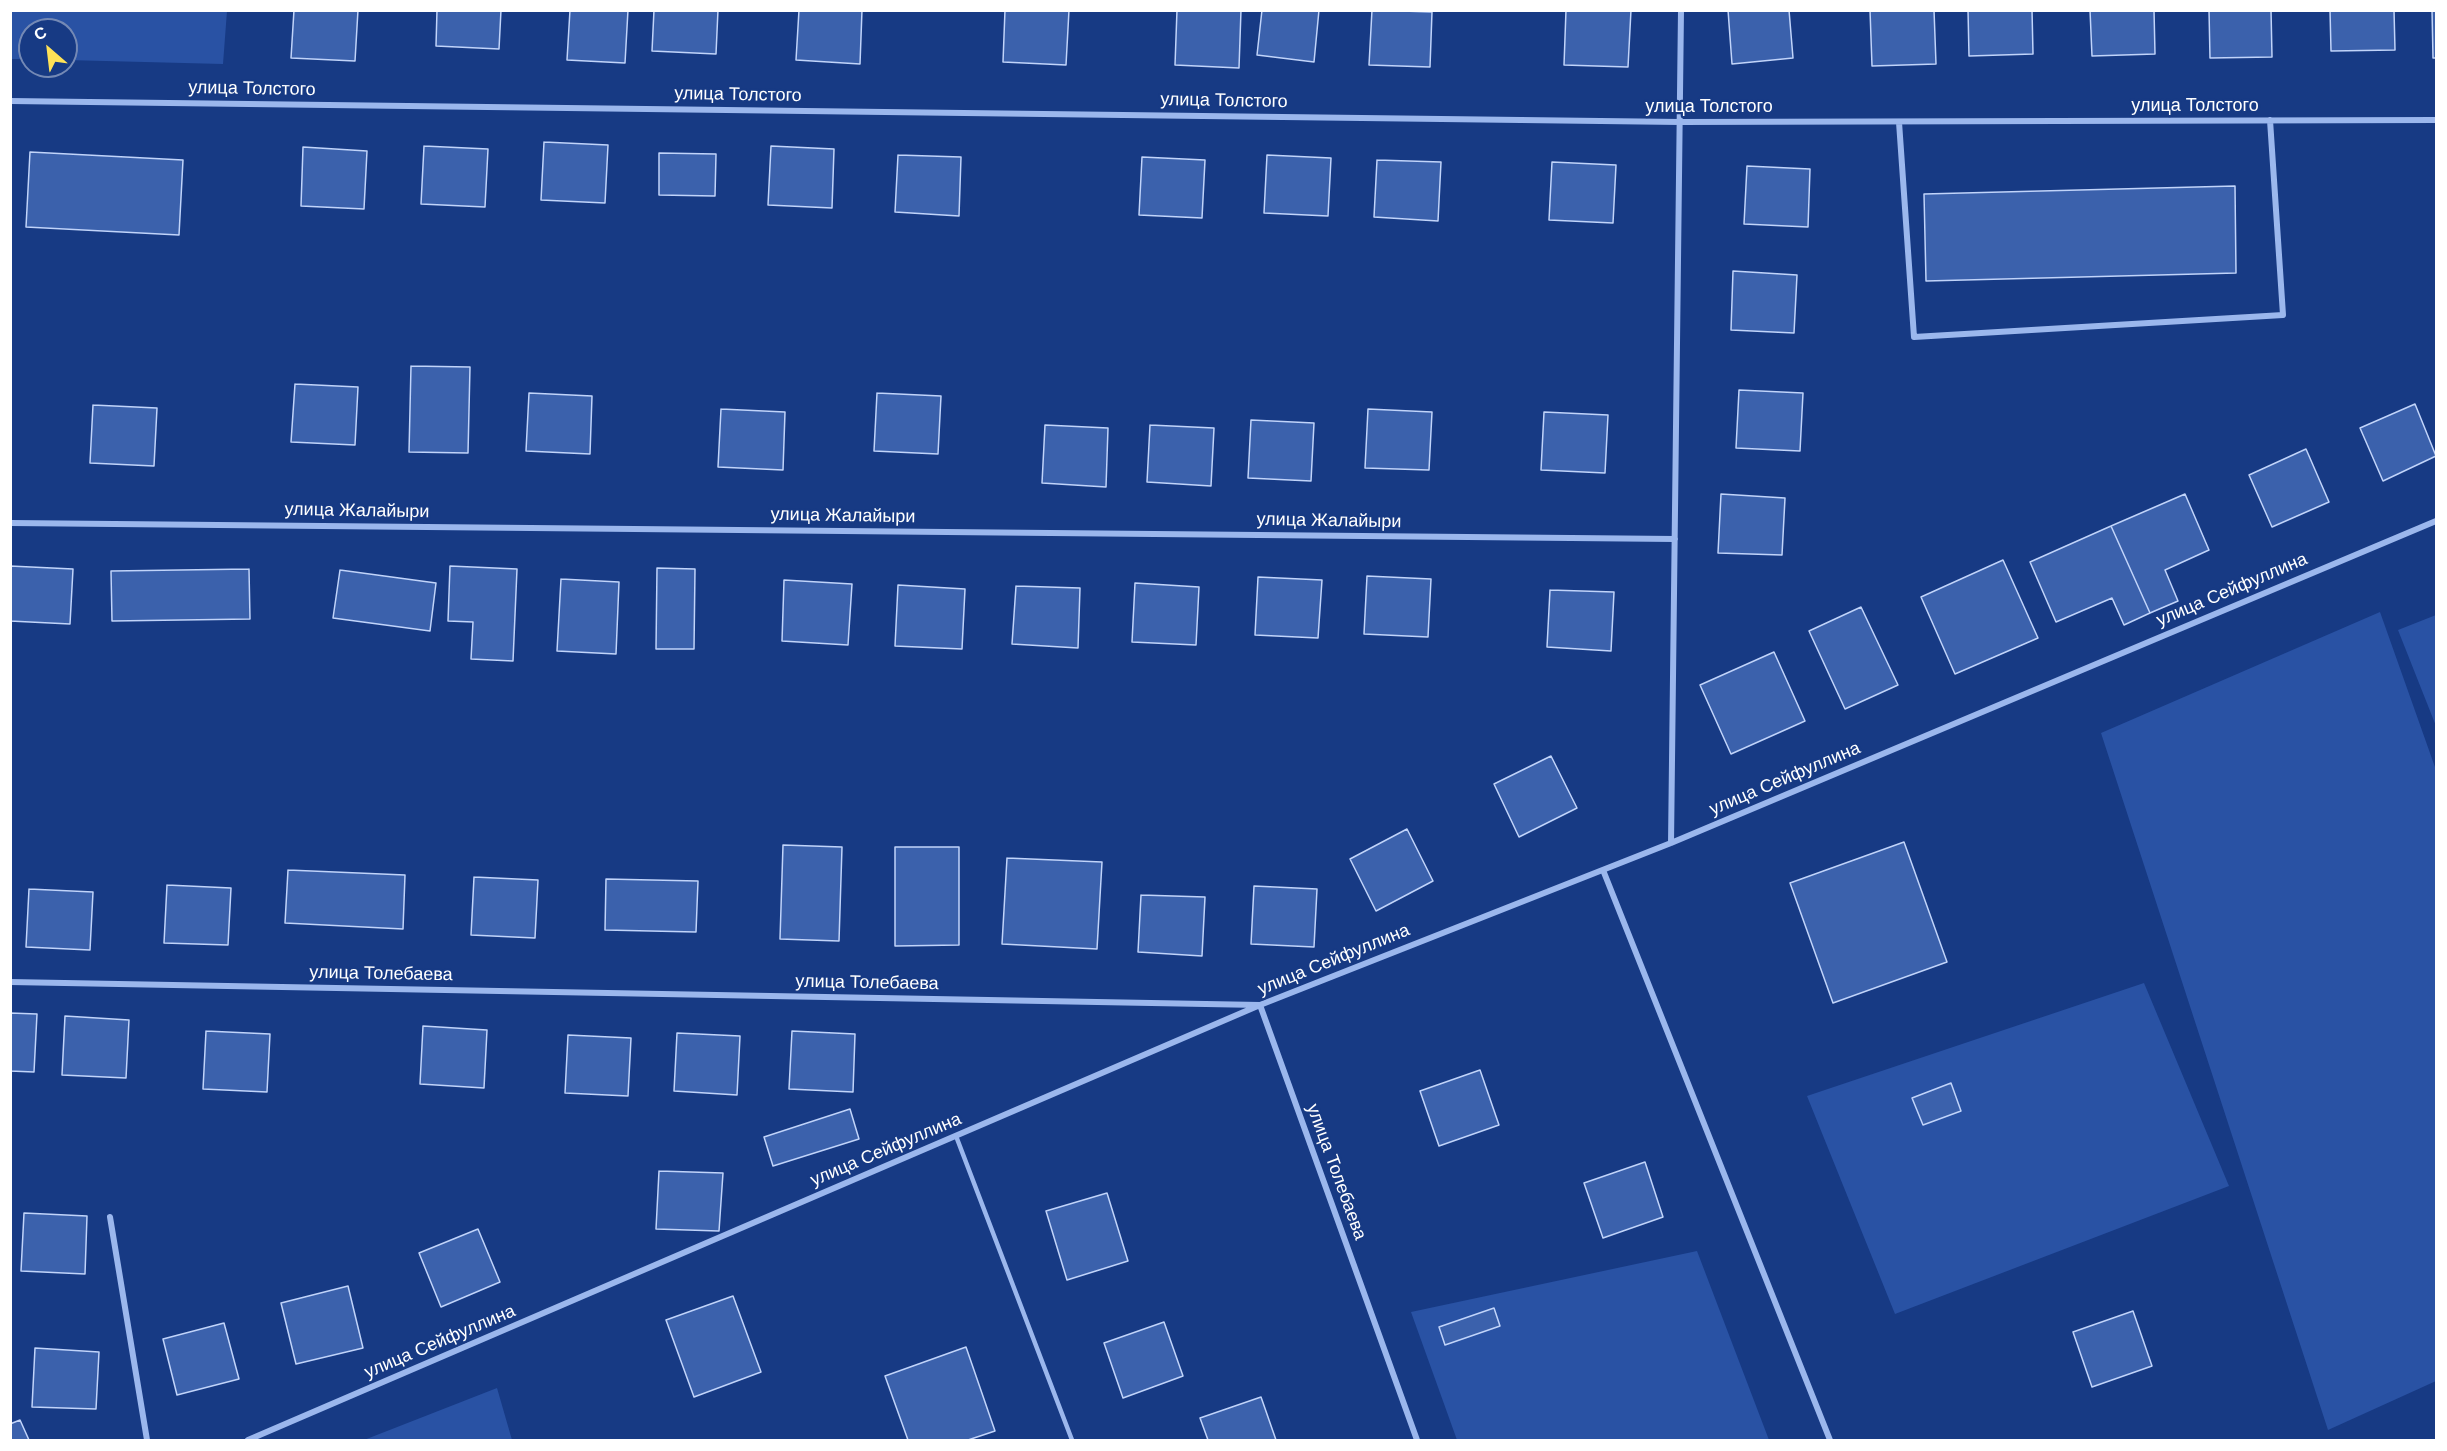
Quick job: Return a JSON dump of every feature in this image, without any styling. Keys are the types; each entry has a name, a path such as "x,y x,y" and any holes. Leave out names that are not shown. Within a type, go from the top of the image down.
{"street":[{"path":"1671,843 1681,10"},
{"name":"улица Толстого","path":"10,101 1680,122 2436,120"},
{"path":"1899,122 1914,337 2283,315 2270,120"},
{"name":"улица Сейфуллина","path":"248,1440 1260,1005 1671,843 2436,521"},
{"name":"улица Жалайыри","path":"10,523 1675,539"},
{"path":"1603,870 1830,1440"},
{"name":"улица Толебаева","path":"10,982 1260,1005 1417,1440"},
{"path":"110,1217 147,1440"}],"lane":[{"path":"956,1136 1072,1440"}],"shaded area":[{"path":"11,10 227,11 223,64 78,60 78,18 18,18 18,59 11,59"},
{"path":"2380,612 2436,770 2436,1381 2328,1430 2101,733"},
{"path":"2436,615 2436,726 2398,630"},
{"path":"2144,983 2229,1186 1895,1314 1807,1096"},
{"path":"1697,1251 1769,1440 1457,1440 1411,1312"},
{"path":"497,1388 512,1440 364,1440"}],"building":[{"path":"294,10 358,10 355,61 291,58"},
{"path":"437,10 501,10 499,49 436,46"},
{"path":"570,10 628,10 625,63 567,60"},
{"path":"654,10 718,10 716,54 652,51"},
{"path":"799,10 862,10 860,64 796,60"},
{"path":"1005,10 1069,10 1066,65 1003,62"},
{"path":"1177,10 1241,10 1239,68 1175,65"},
{"path":"1262,10 1319,10 1314,62 1257,55"},
{"path":"1372,10 1432,12 1430,67 1369,65"},
{"path":"1566,10 1631,10 1628,67 1564,65"},
{"path":"1728,10 1789,10 1793,58 1732,64"},
{"path":"1870,10 1934,10 1936,64 1872,66"},
{"path":"1968,10 2032,10 2033,54 1969,56"},
{"path":"2090,10 2154,10 2155,54 2092,56"},
{"path":"2209,10 2271,10 2272,57 2210,58"},
{"path":"2330,10 2394,10 2395,50 2331,51"},
{"path":"2432,10 2436,10 2436,58 2433,58"},
{"path":"544,142 608,145 605,203 541,200"},
{"path":"424,146 488,149 485,207 421,204"},
{"path":"771,146 834,149 832,208 768,205"},
{"path":"303,147 367,151 364,209 301,206"},
{"path":"30,152 183,160 179,235 26,227"},
{"path":"659,153 716,154 715,196 659,195"},
{"path":"898,155 961,157 959,216 895,212"},
{"path":"1267,155 1331,158 1328,216 1264,213"},
{"path":"1142,157 1205,160 1202,218 1139,215"},
{"path":"1377,160 1441,162 1438,221 1374,217"},
{"path":"1552,162 1616,165 1613,223 1549,220"},
{"path":"1747,166 1810,169 1808,227 1744,224"},
{"path":"2235,186 2236,273 1926,281 1924,194"},
{"path":"1733,271 1797,275 1794,333 1731,330"},
{"path":"411,366 470,367 468,453 409,452"},
{"path":"295,384 358,387 355,445 291,442"},
{"path":"1739,390 1803,393 1800,451 1736,448"},
{"path":"529,393 592,396 590,454 526,451"},
{"path":"877,393 941,396 938,454 874,451"},
{"path":"2415,404 2436,456 2383,481 2360,428"},
{"path":"93,405 157,408 154,466 90,463"},
{"path":"721,409 785,412 783,470 718,467"},
{"path":"1368,409 1432,412 1429,470 1365,468"},
{"path":"1544,412 1608,415 1605,473 1541,470"},
{"path":"1251,420 1314,423 1311,481 1248,478"},
{"path":"1045,425 1108,428 1106,487 1042,483"},
{"path":"1150,425 1214,428 1211,486 1147,482"},
{"path":"2306,449 2329,502 2272,527 2249,475"},
{"path":"1721,494 1785,498 1782,555 1718,553"},
{"path":"2185,494 2209,550 2165,570 2178,601 2150,613 2111,526"},
{"path":"2111,526 2150,613 2124,625 2112,598 2056,622 2030,562"},
{"path":"2003,560 2038,638 1955,674 1921,597"},
{"path":"10,566 73,569 70,624 10,621"},
{"path":"450,566 517,569 513,661 471,659 473,622 448,621"},
{"path":"657,568 695,569 694,649 656,649"},
{"path":"249,569 250,619 112,621 111,571"},
{"path":"340,570 436,583 430,631 333,618"},
{"path":"1367,576 1431,579 1428,637 1364,634"},
{"path":"1258,577 1322,580 1318,638 1255,635"},
{"path":"561,579 619,582 616,654 557,651"},
{"path":"784,580 852,584 848,645 782,641"},
{"path":"1135,583 1199,587 1196,645 1132,642"},
{"path":"898,585 965,589 962,649 895,646"},
{"path":"1016,586 1080,588 1078,648 1012,644"},
{"path":"1550,590 1614,592 1611,651 1547,647"},
{"path":"1861,607 1898,685 1845,709 1809,631"},
{"path":"1774,652 1805,721 1731,754 1700,685"},
{"path":"1551,756 1577,808 1519,837 1494,784"},
{"path":"1407,829 1433,881 1376,911 1350,859"},
{"path":"1904,842 1947,962 1833,1003 1790,883"},
{"path":"783,845 842,847 839,941 780,939"},
{"path":"895,847 959,847 959,945 895,946"},
{"path":"1007,858 1102,862 1097,949 1002,944"},
{"path":"288,870 405,875 403,929 285,923"},
{"path":"474,877 538,880 535,938 471,935"},
{"path":"606,879 698,881 696,932 605,930"},
{"path":"167,885 231,888 228,945 164,943"},
{"path":"1254,886 1317,889 1314,947 1251,944"},
{"path":"29,889 93,892 90,950 26,947"},
{"path":"1141,895 1205,897 1202,956 1138,952"},
{"path":"10,1013 37,1014 34,1072 10,1071"},
{"path":"65,1016 129,1020 126,1078 62,1075"},
{"path":"423,1026 487,1030 484,1088 420,1084"},
{"path":"206,1031 270,1034 267,1092 203,1089"},
{"path":"792,1031 855,1034 853,1092 789,1089"},
{"path":"677,1033 740,1036 737,1095 674,1091"},
{"path":"568,1035 631,1038 628,1096 565,1093"},
{"path":"1480,1070 1499,1125 1439,1146 1420,1091"},
{"path":"1951,1083 1961,1111 1923,1125 1912,1098"},
{"path":"850,1109 859,1139 773,1166 764,1137"},
{"path":"1645,1162 1663,1217 1603,1238 1584,1183"},
{"path":"659,1171 723,1173 719,1231 656,1229"},
{"path":"1107,1193 1128,1261 1067,1280 1046,1211"},
{"path":"24,1213 87,1216 85,1274 21,1271"},
{"path":"478,1229 500,1282 441,1307 419,1253"},
{"path":"348,1286 363,1348 296,1364 281,1303"},
{"path":"733,1296 761,1372 694,1397 666,1320"},
{"path":"1494,1308 1500,1326 1445,1345 1439,1327"},
{"path":"2133,1311 2152,1366 2092,1387 2073,1332"},
{"path":"1164,1322 1183,1376 1123,1398 1104,1343"},
{"path":"224,1323 239,1379 177,1395 163,1339"},
{"path":"966,1347 995,1431 968,1440 908,1440 885,1376"},
{"path":"35,1348 99,1352 96,1409 32,1407"},
{"path":"1261,1397 1276,1440 1208,1440 1200,1418"},
{"path":"20,1420 29,1440 10,1440 10,1424"}]}
